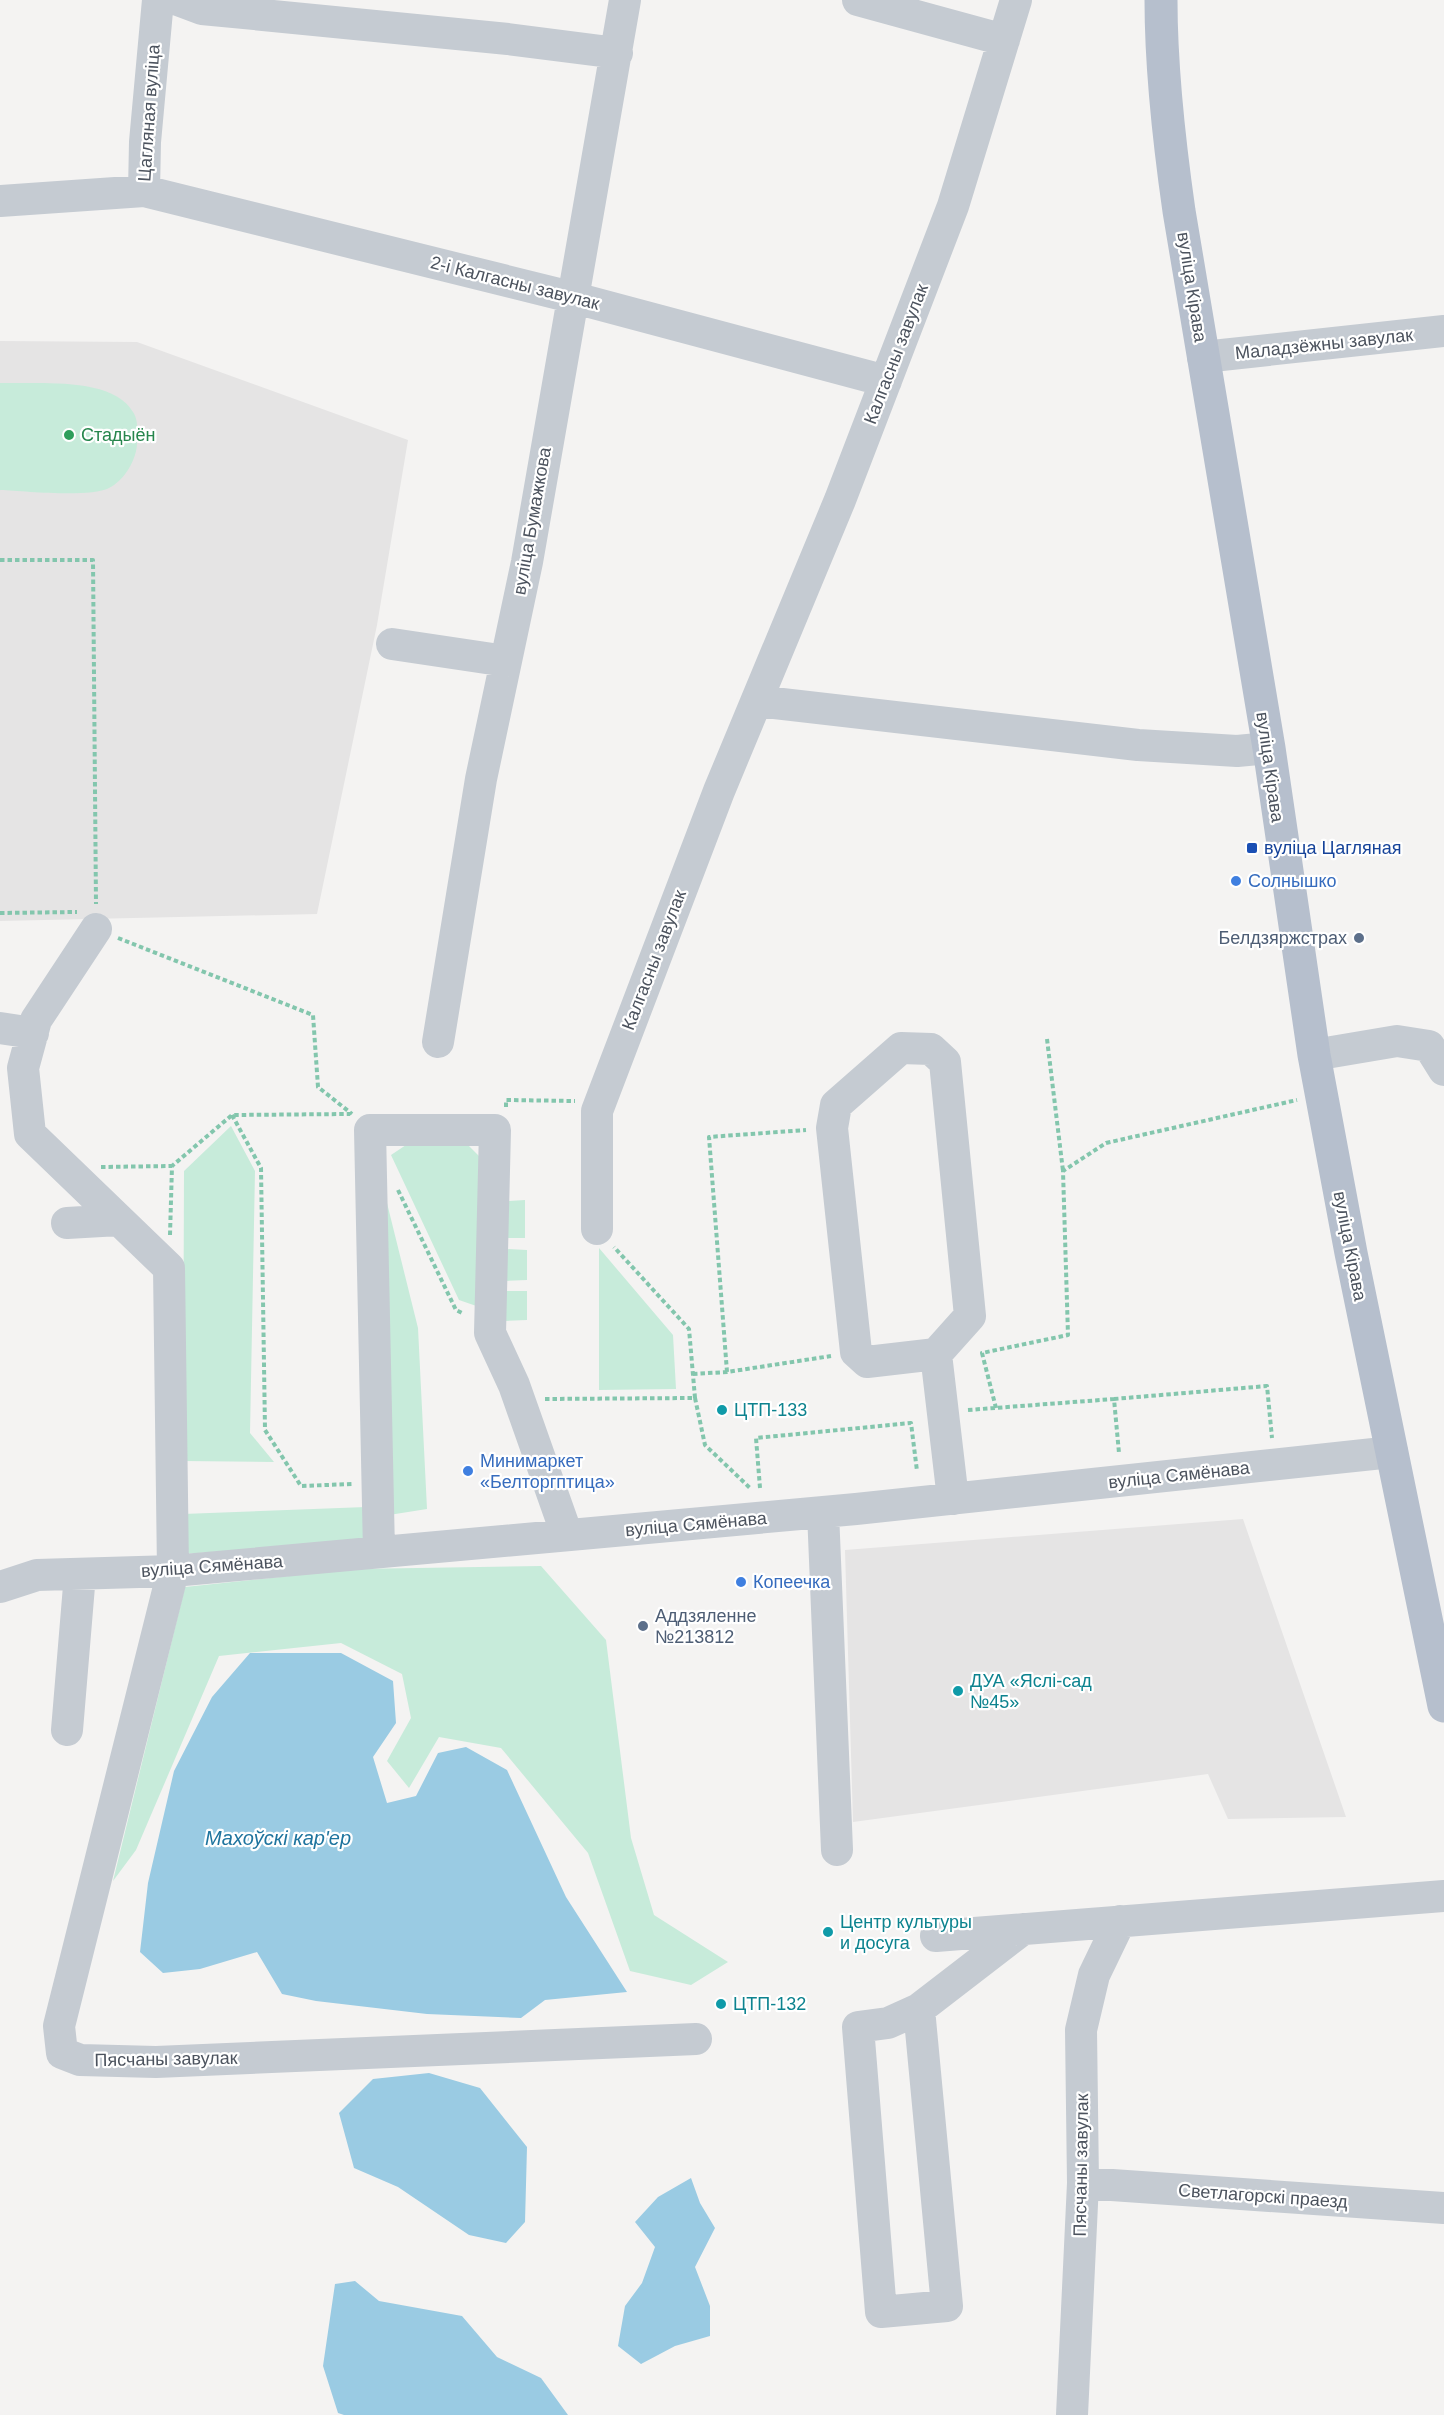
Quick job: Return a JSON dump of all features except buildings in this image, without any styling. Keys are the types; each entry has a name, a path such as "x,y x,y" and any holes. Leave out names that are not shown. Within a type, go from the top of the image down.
{"main road":[{"name":"вуліца Кірава","path":"1161,0 1161,48 1168,130 1203,357 1269,748 1314,1055 1351,1253 1444,1706"}],"street":[{"name":"Цагляная вуліца","path":"0,201 144,191 145,142 158,0"},
{"path":"178,0 202,9 508,39 617,53"},
{"name":"вуліца Бумажкова","path":"438,1042 481,779 526,562 625,0"},
{"path":"858,0 1004,40"},
{"name":"Калгасны завулак","path":"597,1229 597,1111 719,790 886,381 953,206 1016,0"},
{"name":"2-і Калгасны завулак","path":"144,191 571,297 886,381"},
{"name":"Маладзёжны завулак","path":"1203,357 1444,332"},
{"path":"392,644 506,661"},
{"path":"757,701 1138,745 1237,751 1269,748"},
{"path":"96,920 36,1020 23,1068 30,1134 169,1268 173,1571"},
{"path":"0,1028 33,1033"},
{"path":"1314,1055 1397,1041 1429,1046 1444,1070"},
{"path":"901,1048 931,1048 945,1062 970,1316 936,1354 867,1362 856,1352 832,1128 836,1105 901,1048"},
{"path":"379,1552 370,1130 495,1130 490,1333 514,1385 567,1535"},
{"path":"67,1223 119,1220"},
{"path":"936,1354 953,1499"},
{"name":"вуліца Сямёнава","path":"0,1587 37,1575 173,1571 823,1512 1392,1452"},
{"path":"823,1512 837,1850"},
{"name":"Пясчаны завулак","path":"173,1571 59,2026 62,2053 80,2060 156,2062 696,2039"},
{"path":"67,1730 80,1574"},
{"path":"936,1936 1444,1896"},
{"name":"Пясчаны завулак","path":"1072,2415 1083,2183 1081,2030 1094,1975 1120,1922"},
{"path":"919,2008 946,2307 880,2312 858,2027 888,2023 919,2008 1023,1929"},
{"name":"Светлагорскі праезд","path":"1083,2183 1444,2208"}],"path":[{"path":"0,560 93,560 96,920"},
{"path":"0,913 96,920 313,1015 318,1087"},
{"path":"996,1408 982,1353 1068,1335 1063,1171 1047,1039"},
{"path":"1063,1171 1106,1143 1303,1099"},
{"path":"64,1167 172,1166 232,1115 349,1114 370,1130"},
{"path":"232,1115 261,1168 265,1430 301,1486 378,1483"},
{"path":"727,1372 709,1137 832,1128"},
{"path":"169,1268 172,1166"},
{"path":"395,1183 456,1310 491,1325"},
{"path":"597,1229 689,1329 695,1398 705,1445 750,1488"},
{"path":"693,1374 727,1372 856,1352"},
{"path":"960,1411 1267,1386 1272,1438"},
{"path":"541,1400 695,1398"},
{"path":"1114,1399 1119,1453"},
{"path":"760,1488 756,1438 911,1423 917,1472"}],"shaded area":[{"path":"0,341 137,342 408,440 377,625 317,914 0,921"},
{"path":"1243,1519 1346,1817 1228,1819 1208,1774 853,1822 845,1550"}],"green space":[{"name":"Стадыён","path":"0,383 72,384 109,392 123,400 133,412 137,427 135,456 129,469 115,485 100,491 56,493 0,490"},
{"path":"231,1126 255,1171 250,1433 274,1462 183,1461 184,1171"},
{"path":"406,1145 468,1145 482,1159 485,1309 459,1300 391,1155"},
{"path":"383,1187 418,1328 427,1509 389,1515"},
{"path":"525,1200 525,1238 507,1238 509,1201"},
{"path":"599,1248 673,1335 676,1389 599,1390"},
{"path":"506,1249 527,1250 527,1280 505,1281"},
{"path":"505,1291 527,1291 527,1320 505,1321"},
{"path":"366,1507 367,1541 184,1554 183,1514"},
{"path":"541,1566 606,1640 631,1838 654,1915 728,1962 691,1985 630,1971 588,1853 501,1748 439,1737 409,1788 387,1761 411,1718 402,1674 341,1643 219,1656 136,1850 113,1881 185,1587 355,1569"}],"water":[{"name":"Махоўскі кар'ер","path":"250,1653 341,1653 393,1681 396,1723 373,1757 387,1803 416,1796 438,1753 466,1747 507,1770 566,1897 627,1992 545,2000 521,2018 427,2014 316,2001 282,1994 257,1952 200,1969 163,1973 140,1952 148,1883 174,1771 212,1697"},
{"path":"429,2073 480,2088 527,2147 525,2222 506,2243 469,2235 398,2187 354,2168 339,2113 373,2079"},
{"path":"691,2178 700,2203 715,2228 695,2267 710,2306 710,2336 675,2346 641,2364 618,2346 625,2306 642,2283 655,2247 635,2222 658,2197"},
{"path":"355,2281 379,2301 462,2316 497,2357 541,2378 568,2415 344,2415 338,2413 323,2366 335,2284"}],"place":[{"name":"Стадыён","path":"69,435"},
{"name":"вуліца Цагляная","path":"1252,848"},
{"name":"Солнышко","path":"1236,881"},
{"name":"Белдзяржстрах","path":"1359,938"},
{"name":"ЦТП-133","path":"722,1410"},
{"name":"Минимаркет «Белторгптица»","path":"468,1471"},
{"name":"Копеечка","path":"741,1582"},
{"name":"Аддзяленне №213812","path":"643,1626"},
{"name":"ДУА «Яслі-сад №45»","path":"958,1691"},
{"name":"Центр культуры и досуга","path":"828,1932"},
{"name":"ЦТП-132","path":"721,2004"}]}
